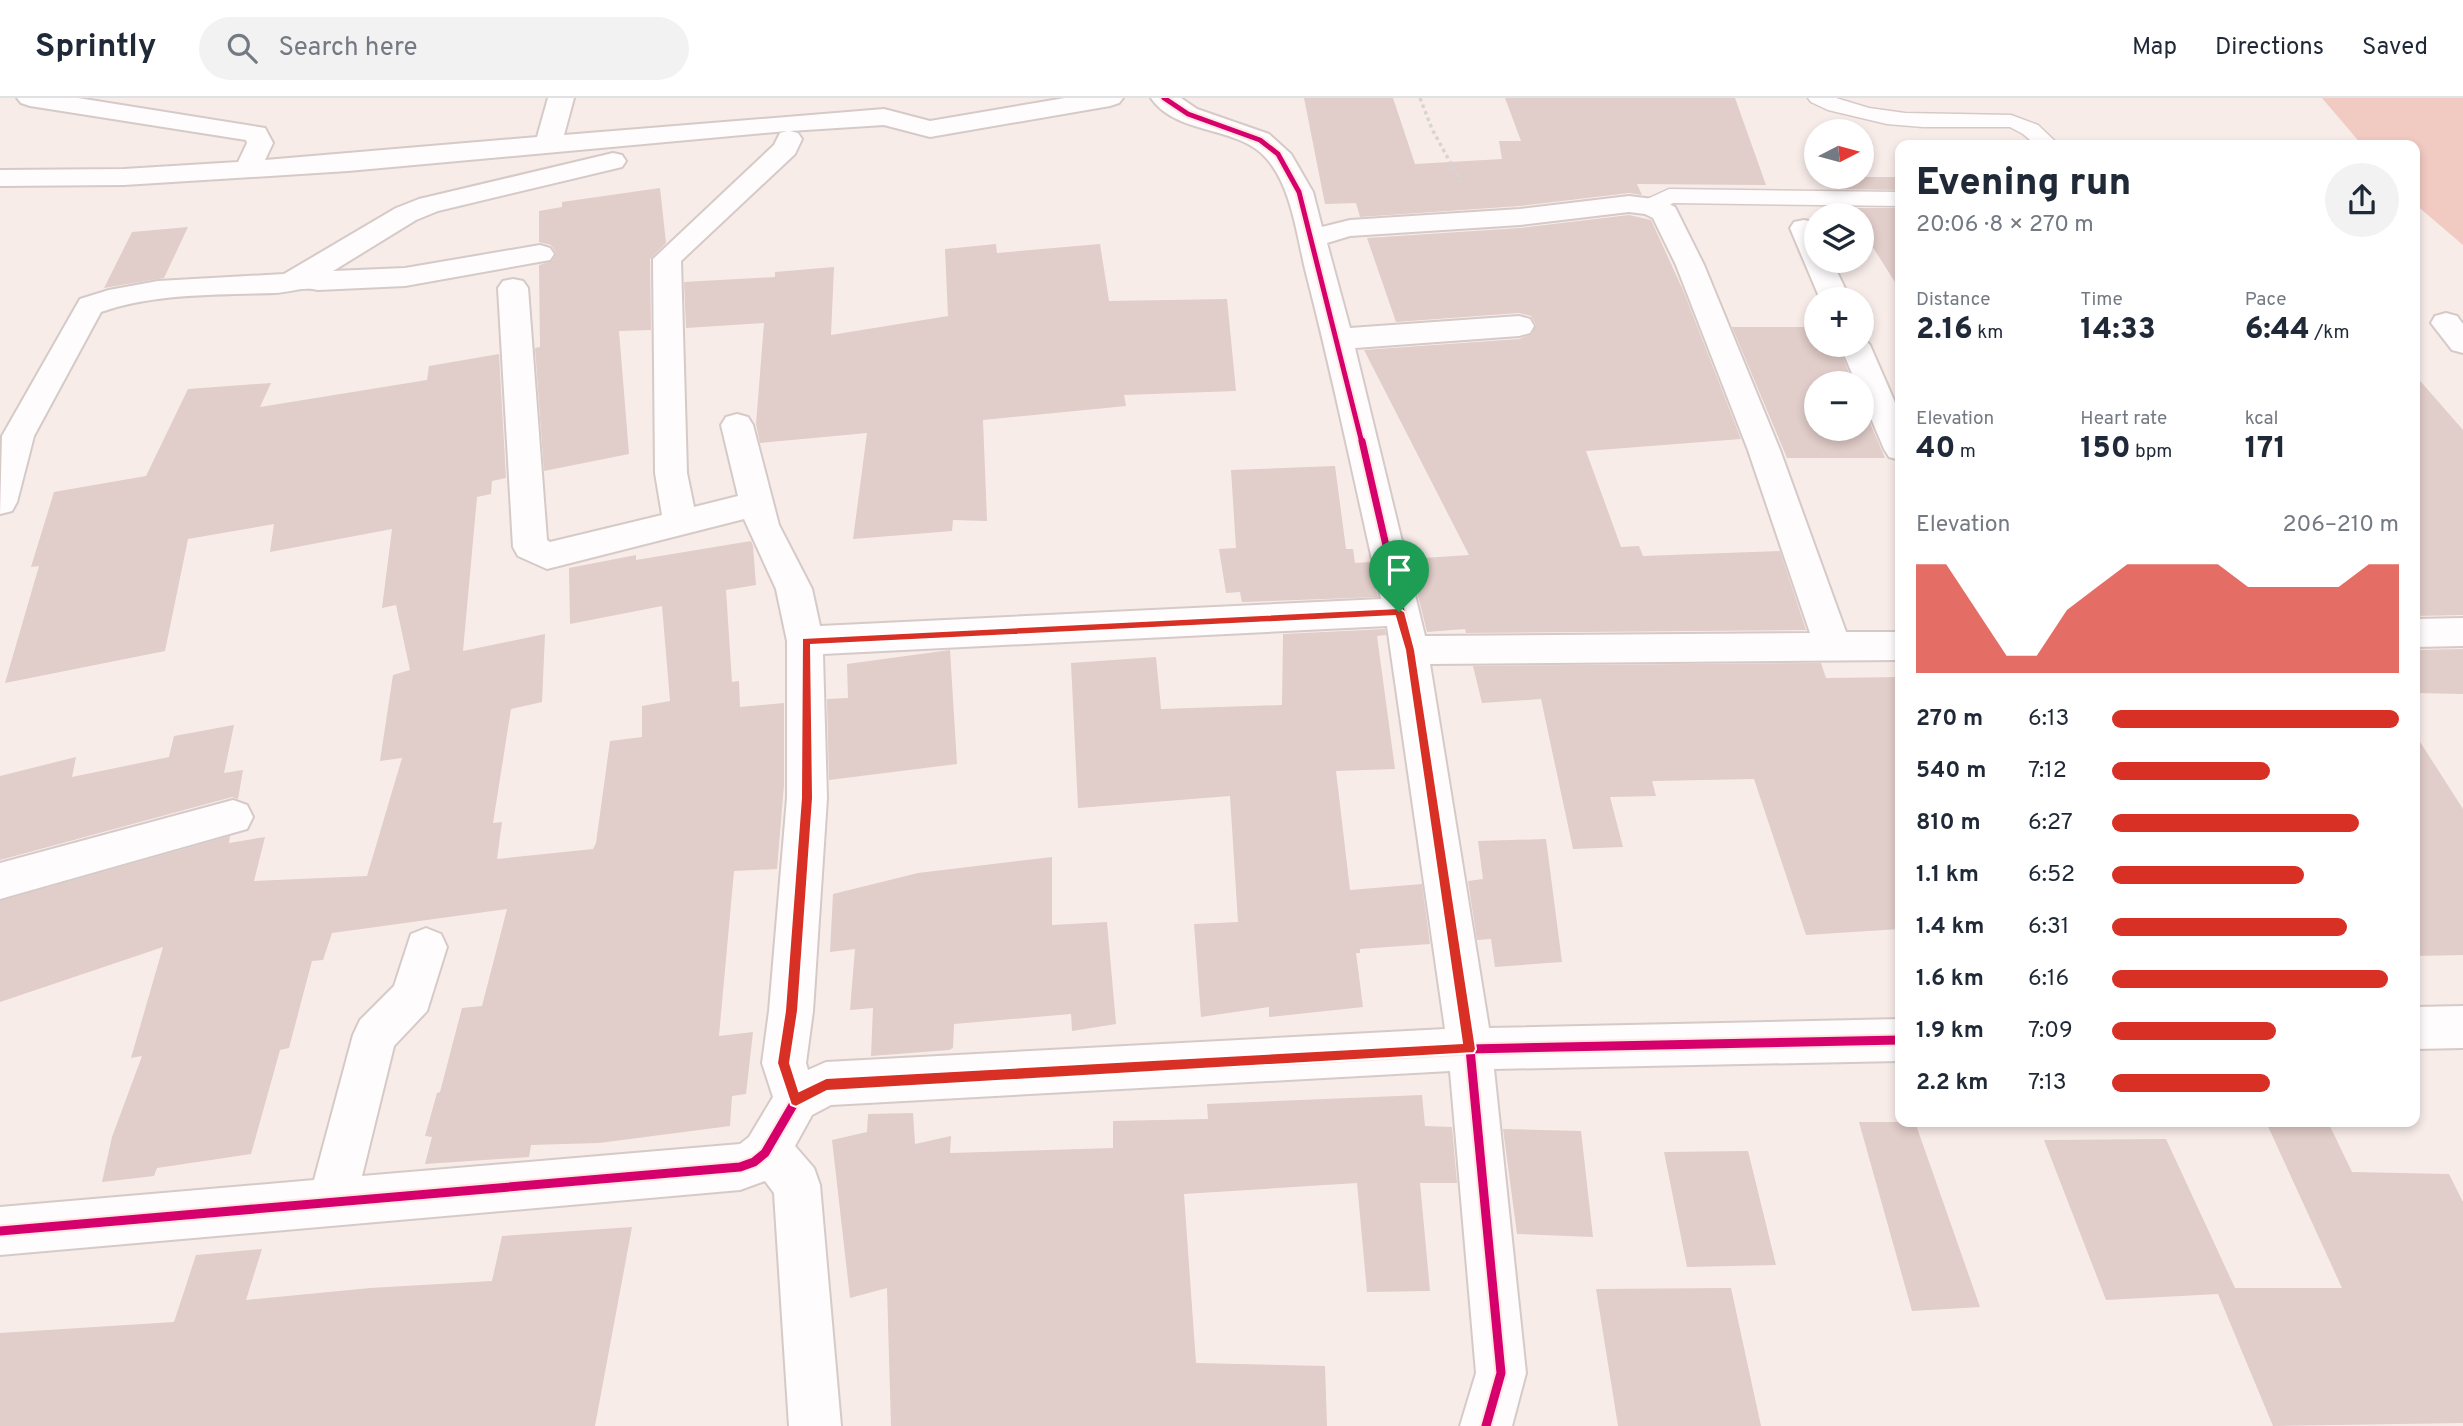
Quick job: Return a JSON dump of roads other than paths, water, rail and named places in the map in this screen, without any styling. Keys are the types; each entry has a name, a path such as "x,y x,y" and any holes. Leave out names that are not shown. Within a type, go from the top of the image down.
{"street":[{"path":"30,98 256,134 260,143 248,168"},
{"path":"548,146 561,98"},
{"path":"0,502 18,436 90,306 105,299 147,293 287,283 303,277 406,214 429,205 584,167 663,151 930,129 1074,101 1110,98"},
{"path":"1164,98 1188,114 1260,140 1278,154 1299,192 1338,339 1399,612 1410,650 1470,1049 1501,1373 1486,1426"},
{"path":"0,178 124,177 348,163 710,129 884,117 930,129"},
{"path":"680,522 671,473 667,259 786,148 789,139"},
{"path":"1311,238 1350,228 1481,219 1629,204 1651,206 1665,213 1690,265 1764,450 1833,646"},
{"path":"303,277 318,281 405,277 540,254"},
{"path":"513,288 530,547 547,556 755,504"},
{"path":"1338,339 1519,326"},
{"path":"1860,357 1895,437"},
{"path":"737,425 755,504 762,525 794,589 805,641 807,798 791,1011 784,1063 796,1100"},
{"path":"805,641 1399,612"},
{"path":"2420,633 2463,632"},
{"path":"1410,650 1895,646"},
{"path":"0,881 233,817"},
{"path":"332,1203 375,1035 412,996 426,947"},
{"path":"2420,1028 2463,1027"},
{"path":"0,1231 740,1167 754,1162 765,1153 796,1100 826,1084 1470,1049 1895,1040"},
{"path":"765,1153 780,1164 797,1185 815,1426"}],"lane":[{"path":"1818,98 1839,108 1878,118 1917,122 2018,122 2035,131 2043,140"},
{"path":"1651,206 1669,196 1895,199"},
{"path":"1773,197 1788,220 1804,228"}]}
